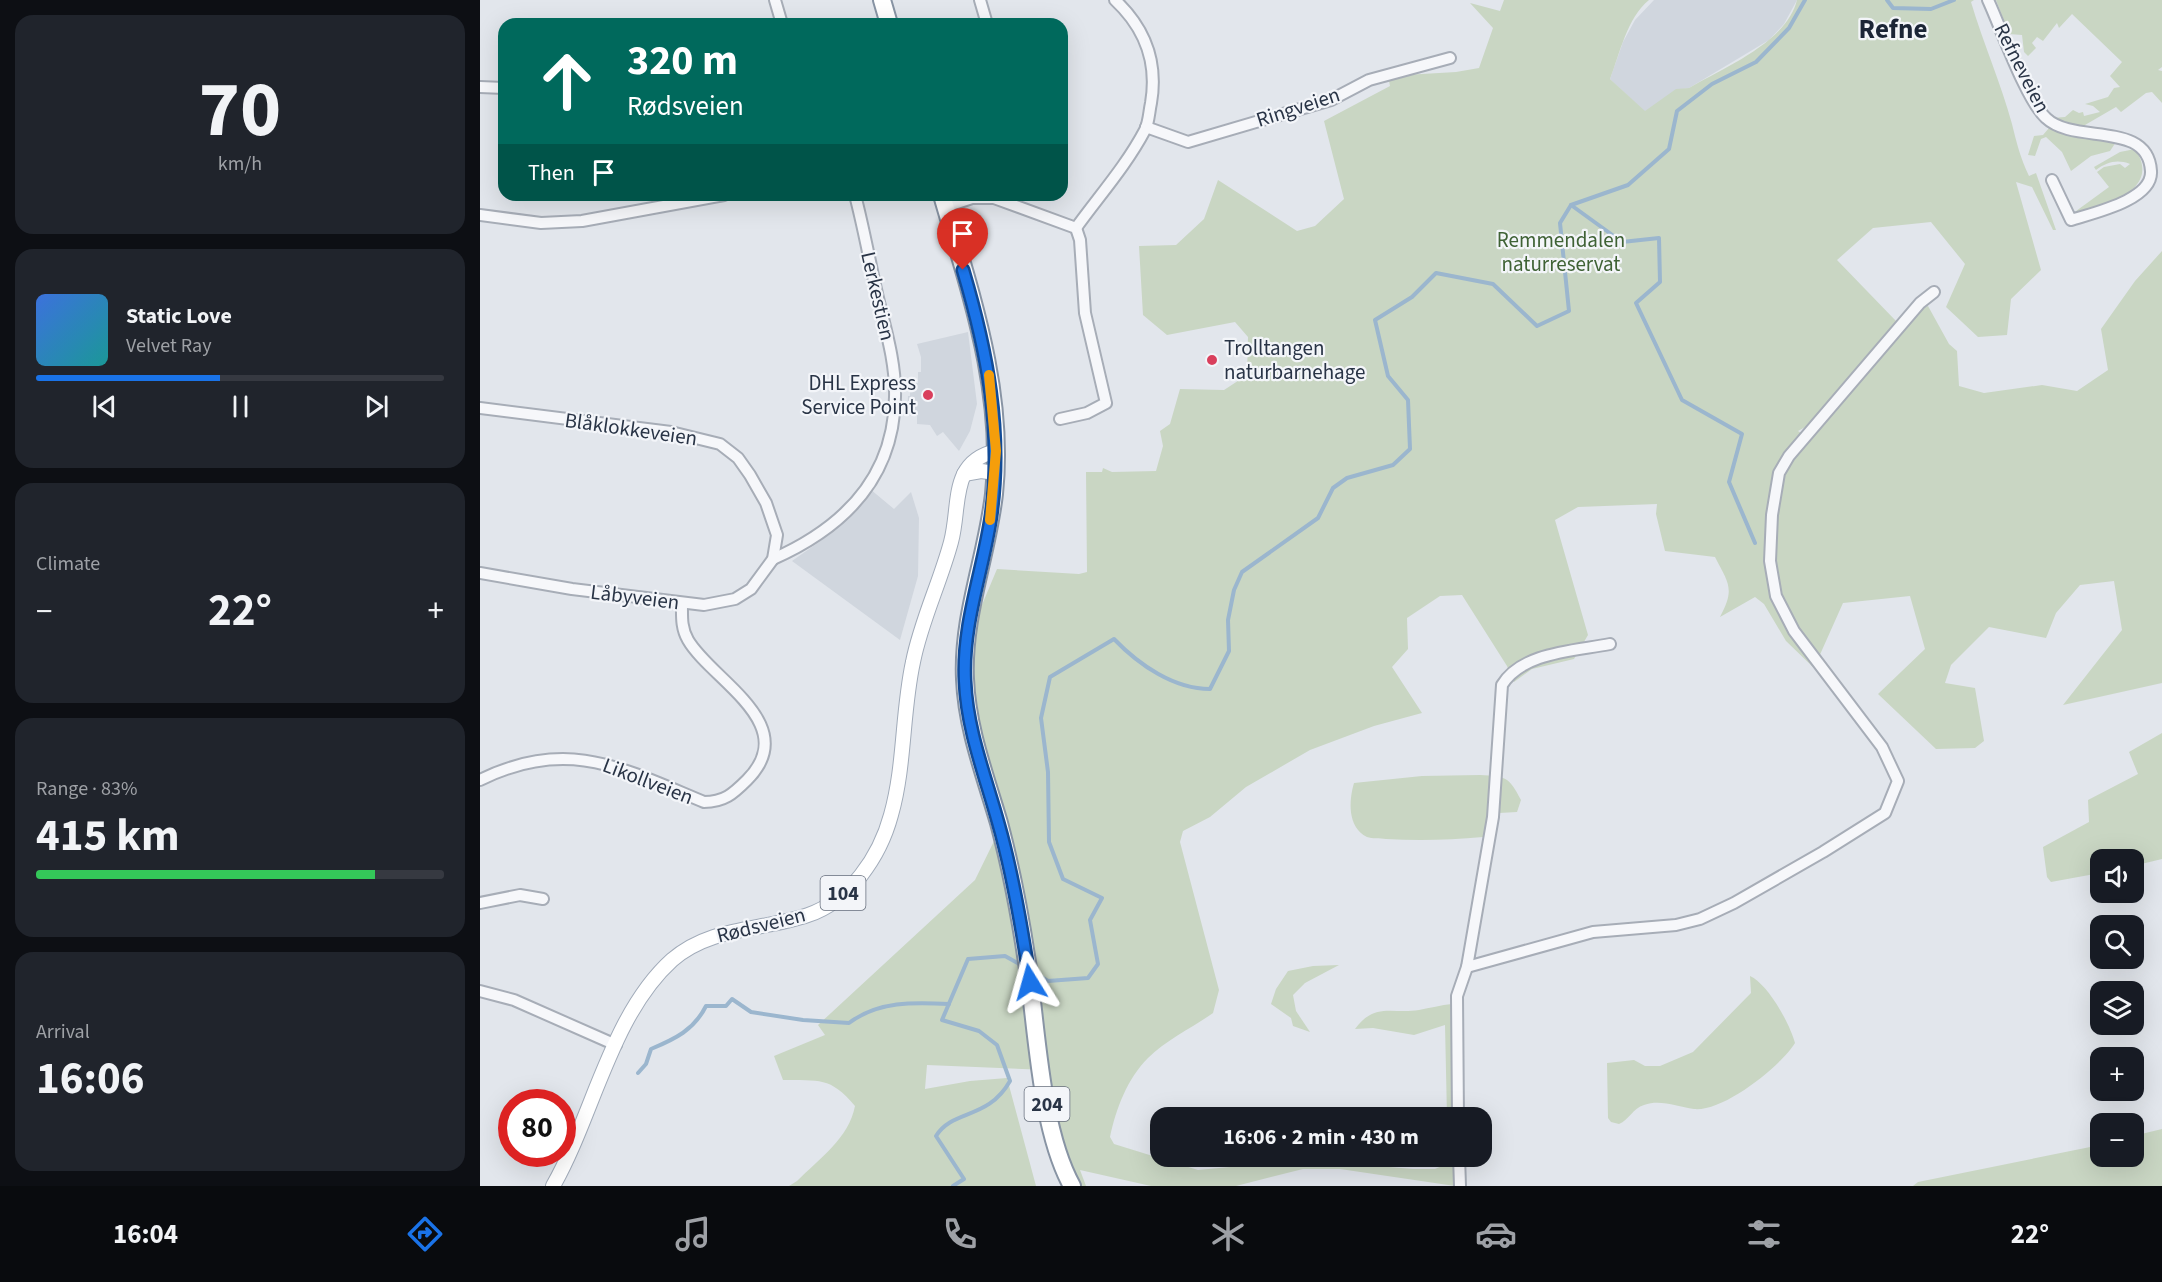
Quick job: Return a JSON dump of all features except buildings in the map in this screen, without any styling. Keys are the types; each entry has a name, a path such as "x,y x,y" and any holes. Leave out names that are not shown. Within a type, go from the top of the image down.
{"highway":[{"path":"882,0 887,18"},
{"name":"204","path":"944,201 981,335 992,388 996,451 996,473 989,526 970,612 965,680 974,741 1006,851 1027,962 1049,1113 1057,1148 1072,1186"}],"main road":[{"path":"964,474 980,455 996,451"},
{"path":"964,474 981,471 996,473"},
{"name":"Rødsveien","path":"553,1186 568,1159 616,1045 654,979 673,959 712,936 808,915 831,903 856,882 876,854 891,815 912,664 924,619 951,541 958,492 964,474"}],"street":[{"path":"775,0 780,18"},
{"path":"980,0 985,18"},
{"path":"1076,228 1120,170 1146,127 1154,83 1150,50 1139,28 1115,0"},
{"name":"Refneveien","path":"1988,0 2017,67 2047,120 2068,130 2133,142 2145,150 2151,164 2151,176 2141,192 2112,206 2072,220 2052,180"},
{"name":"Ringveien","path":"1146,127 1188,142 1331,100 1370,80 1450,58"},
{"path":"480,87 498,88"},
{"path":"480,215 541,223 582,221 691,201"},
{"name":"Lerkestien","path":"773,559 807,543 856,502 867,489 889,447 895,397 892,358 856,201"},
{"path":"1002,201 1076,228"},
{"path":"1060,419 1087,413 1106,404 1085,313 1080,240 1076,228"},
{"path":"1467,967 1593,932 1622,927 1676,925 1700,919 1734,903 1813,858 1885,813 1898,781 1882,747 1794,631 1780,605 1770,561 1772,515 1779,473 1790,456 1914,311 1934,292"},
{"name":"Blåklokkeveien","path":"480,408 671,432 720,444 741,463 765,503 777,535 773,559"},
{"name":"Låbyveien","path":"480,573 682,604 704,605 743,595 751,589 773,559"},
{"name":"Likollveien","path":"480,780 516,764 536,759 572,758 615,766 704,802 718,802 732,795 751,776 762,756 764,732 754,711 688,640 682,623 682,604"},
{"path":"1458,1107 1457,996 1467,967 1493,817 1502,685 1515,669 1534,660 1610,644"},
{"path":"480,903 520,895 543,899"},
{"path":"480,991 514,999 616,1045"},
{"path":"1459,1167 1460,1186"}],"shaded area":[{"path":"1654,0 1797,0 1784,24 1769,40 1689,88 1676,90 1645,112 1610,79 1623,42 1635,20"},
{"path":"968,332 977,404 970,431 959,451 943,432 937,436 930,425 917,424 917,416 907,415 908,396 910,396 910,383 918,383 918,372 921,372 921,357 917,344"},
{"path":"870,489 894,509 911,492 919,518 918,576 900,640 792,561 829,535 854,512"}],"green space":[{"name":"Remmendalen naturreservat","path":"1504,0 1649,0 1641,7 1630,26 1610,79 1645,111 1676,89 1689,88 1752,52 1781,29 1791,15 1797,0 1974,0 1971,2 2003,93 2021,156 2029,176 2036,173 2056,230 2053,230 2032,187 2016,182 2041,270 2011,299 2007,335 1978,337 1946,307 1965,264 1931,222 1873,228 1837,260 1896,321 1807,426 1798,431 1810,439 1922,308 1928,306 1949,344 1957,351 1959,386 1984,393 2042,385 2077,391 2108,370 2101,329 2135,281 2162,251 2162,683 2063,705 2122,630 2114,581 2080,585 2056,613 2046,638 1989,627 1951,665 1945,683 1975,688 1984,741 1975,748 1936,749 1878,694 1925,649 1910,596 1843,603 1814,668 1786,641 1764,604 1755,597 1720,617 1729,593 1727,580 1715,557 1665,551 1656,514 1657,504 1578,507 1555,520 1588,635 1574,659 1532,669 1514,682 1507,666 1462,595 1440,596 1407,618 1408,649 1392,667 1422,713 1374,726 1310,750 1246,787 1210,817 1183,831 1180,842 1219,990 1213,1013 1163,1045 1134,1075 1123,1095 1110,1137 1114,1144 1150,1155 1150,1167 1188,1167 1198,1170 1229,1167 1435,1169 1455,1167 1455,1186 1340,1169 1303,1169 1236,1186 1151,1186 1080,1170 1086,1186 1078,1186 1061,1144 1048,1070 927,1065 925,1089 970,1081 1007,1078 1036,1186 789,1186 797,1181 840,1138 852,1118 855,1106 838,1089 823,1082 783,1080 774,1056 825,1035 818,1025 975,880 996,837 987,755 975,706 973,659 979,612 997,569 1079,574 1087,572 1086,472 1102,472 1103,468 1112,472 1156,471 1163,446 1160,431 1170,424 1180,389 1224,390 1247,375 1248,337 1235,322 1167,335 1143,315 1139,246 1176,245 1204,219 1218,180 1297,231 1315,226 1344,199 1324,121 1390,86 1388,76 1456,72 1479,68 1493,28 1470,3 1500,11"},
{"path":"1996,0 2162,0 2162,67 2158,70 2162,71 2162,103 2152,92 2146,93 2121,112 2116,107 2085,125 2084,129 2052,118 2065,117 2073,110 2083,112 2084,116 2100,112 2093,106 2085,104 2108,97 2114,88 2120,87 2110,76 2122,62 2072,14 2059,28 2057,23 2043,41 2037,37 2032,43 2036,48 2028,56 2024,52 2022,35 2009,34"},
{"path":"2049,128 2070,135 2116,142 2110,151 2091,156 2071,171 2062,152 2046,137 2041,139 2035,156 2028,155 2034,136 2043,135"},
{"path":"2135,149 2142,163 2142,175 2137,185 2105,206 2081,215 2072,214 2109,187 2097,172 2104,167 2120,164 2125,168 2130,164 2108,163 2096,170 2094,167 2120,152"},
{"path":"2162,733 2162,859 2144,863 2144,849 2090,849 2090,875 2051,882 2047,877 2043,847 2089,822 2088,800 2138,774 2129,752"},
{"path":"1480,775 1506,779 1521,800 1517,812 1499,813 1483,837 1422,840 1371,838 1360,833 1353,820 1351,797 1354,783 1422,776"},
{"path":"1339,965 1305,983 1293,995 1296,1011 1310,1032 1293,1026 1291,1018 1271,1004 1276,989 1288,971 1313,966"},
{"path":"1750,976 1757,980 1771,996 1788,1026 1795,1043 1788,1053 1750,1086 1720,1103 1694,1109 1650,1103 1637,1109 1619,1124 1611,1122 1608,1118 1607,1063 1634,1060 1645,1066 1660,1066 1693,1052 1751,993"},
{"path":"1452,1004 1454,1107 1447,1107 1445,1025 1414,1035 1373,1028 1355,1029 1362,1021 1377,1012 1419,1010"},
{"path":"2162,1129 2162,1186 1913,1186 1918,1182 2090,1147 2090,1167 2144,1167 2144,1133"}],"waterway":[{"path":"1035,973 1048,981 1088,978 1098,964 1090,920 1102,898 1063,879 1049,842 1048,772 1041,718 1050,677 1114,639 1134,658 1158,674 1183,685 1210,689 1229,651 1228,620 1234,590 1242,572 1318,518 1333,488 1347,478 1393,465 1410,449 1408,400 1388,376 1375,320 1412,297 1436,273 1493,284 1537,326 1569,311 1560,223 1571,205 1628,185 1669,149 1677,111 1712,84 1756,62 1789,28 1805,0"},
{"path":"1887,0 1893,8 1931,9 1954,0"},
{"path":"1571,205 1622,242 1659,238 1660,282 1636,303 1682,400 1742,434 1729,482 1755,543"},
{"path":"953,1186 964,1179 936,1136 943,1127 992,1102 1010,1081 997,1045 979,1031 942,1020 968,959 1005,956 1023,966"},
{"path":"638,1073 646,1064 651,1049 690,1028 706,1006 726,1006 732,999 751,1012 803,1020 849,1023 872,1010 897,1004 949,1004"}],"slow traffic":[{"path":"989,375 996,451 996,473 990,520"}],"place":[{"name":"Trolltangen naturbarnehage","path":"1212,360"},
{"name":"DHL Express Service Point","path":"928,395"}],"district":[{"name":"Refne","path":"1893,29"}],"route":[{"path":"963,270 981,335 992,388 996,451 991,517 970,612 966,645 964,663 966,701 974,741 1006,851 1030,982"}]}
